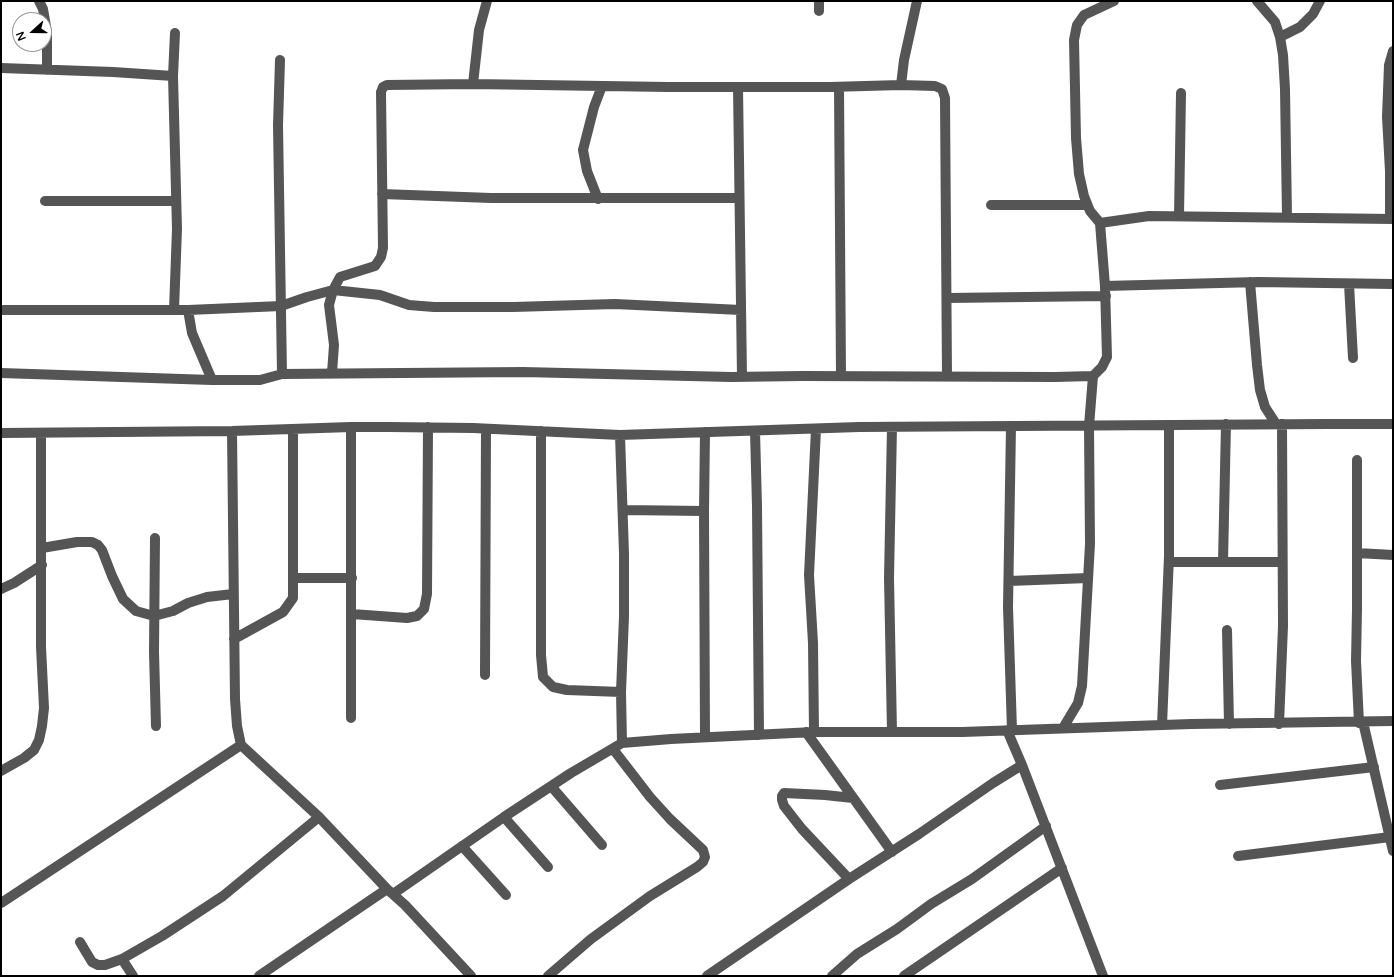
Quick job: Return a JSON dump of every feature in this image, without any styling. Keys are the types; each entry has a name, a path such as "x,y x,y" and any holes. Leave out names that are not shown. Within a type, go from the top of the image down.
{"street":[{"path":"40,1 48,32 47,70"},
{"path":"473,84 479,30 487,1"},
{"path":"901,85 904,60 917,1"},
{"path":"1063,728 1078,703 1082,686 1090,544 1089,426 1093,376 1102,367 1107,357 1106,291 1100,223 1087,205 1078,174 1074,40 1077,25 1084,15 1114,1"},
{"path":"1257,1 1275,22 1280,37 1283,55 1287,217"},
{"path":"1280,37 1300,26 1313,14 1320,1"},
{"path":"174,310 177,229 173,76 175,33"},
{"path":"1100,223 1149,216 1392,219 1387,117 1389,65 1393,51"},
{"path":"280,60 278,125 282,374"},
{"path":"1,68 113,72 173,76"},
{"path":"332,373 334,345 329,305 333,290 340,277 375,266 381,257 383,248 382,87 387,85 473,84 738,87 839,87 901,85 934,86 942,89 945,98 947,376"},
{"path":"598,198 587,171 583,150 594,107 602,86"},
{"path":"738,87 742,377"},
{"path":"839,87 842,376"},
{"path":"1178,216 1181,93"},
{"path":"382,194 491,198 739,198"},
{"path":"45,201 176,201"},
{"path":"992,205 1087,205"},
{"path":"947,298 1106,291 1250,282 1393,284"},
{"path":"1250,282 1260,390 1264,407 1279,424 1283,626 1280,724"},
{"path":"1349,284 1353,358"},
{"path":"1,310 188,310 281,306 333,290 380,295 409,305 434,307 513,307 615,304 741,310"},
{"path":"188,310 192,333 212,380"},
{"path":"1,373 212,380 260,380 282,374 523,372 742,377 1093,376"},
{"path":"1223,562 1226,424"},
{"path":"1,433 232,431 351,427 428,427 620,435 892,427 1393,424"},
{"path":"1162,725 1169,562 1169,425"},
{"path":"1011,426 1008,607 1010,730 1103,976"},
{"path":"351,427 351,718"},
{"path":"352,614 407,618 417,616 424,609 427,594 428,427"},
{"path":"892,427 889,578 892,732"},
{"path":"234,639 283,612 293,598 293,429"},
{"path":"485,675 486,429"},
{"path":"816,429 810,575 813,643 810,732 853,798 892,852"},
{"path":"232,431 234,639 237,726 241,745 319,817 472,976"},
{"path":"541,431 541,655 543,676 553,687 567,690 621,692"},
{"path":"755,431 759,735"},
{"path":"1,771 24,758 34,750 39,740 42,726 44,708 41,647 41,432"},
{"path":"705,432 705,737"},
{"path":"620,435 623,510 624,616 621,692 622,743"},
{"path":"1357,460 1356,661 1361,723 1389,814 1390,837 1393,851"},
{"path":"623,510 704,511"},
{"path":"156,538 154,616 156,726"},
{"path":"42,548 77,542 92,542 98,545 102,550 123,599 136,612 154,616 173,611 188,603 207,596 233,594"},
{"path":"1357,553 1393,555"},
{"path":"1169,562 1282,562"},
{"path":"1,589 14,583 42,565"},
{"path":"293,578 352,578"},
{"path":"1009,582 1088,578"},
{"path":"1227,630 1229,724"},
{"path":"259,976 462,846 504,816 622,743 810,732 1010,730 1162,725 1393,722"},
{"path":"1,903 241,745"},
{"path":"548,976 591,939 650,896 697,867 703,862 705,857 703,850 670,819 650,797 613,749"},
{"path":"707,976 849,879 1022,765"},
{"path":"1220,785 1374,767"},
{"path":"551,786 602,845"},
{"path":"849,879 802,829 784,806 782,796 784,793 853,798"},
{"path":"504,816 548,867"},
{"path":"80,942 92,962 98,966 122,959 162,936 223,896 319,817"},
{"path":"832,976 857,954 897,929 931,904 972,879 1046,826"},
{"path":"1238,856 1390,837"},
{"path":"462,846 506,895"},
{"path":"904,976 1062,868"},
{"path":"122,959 133,976"}]}
